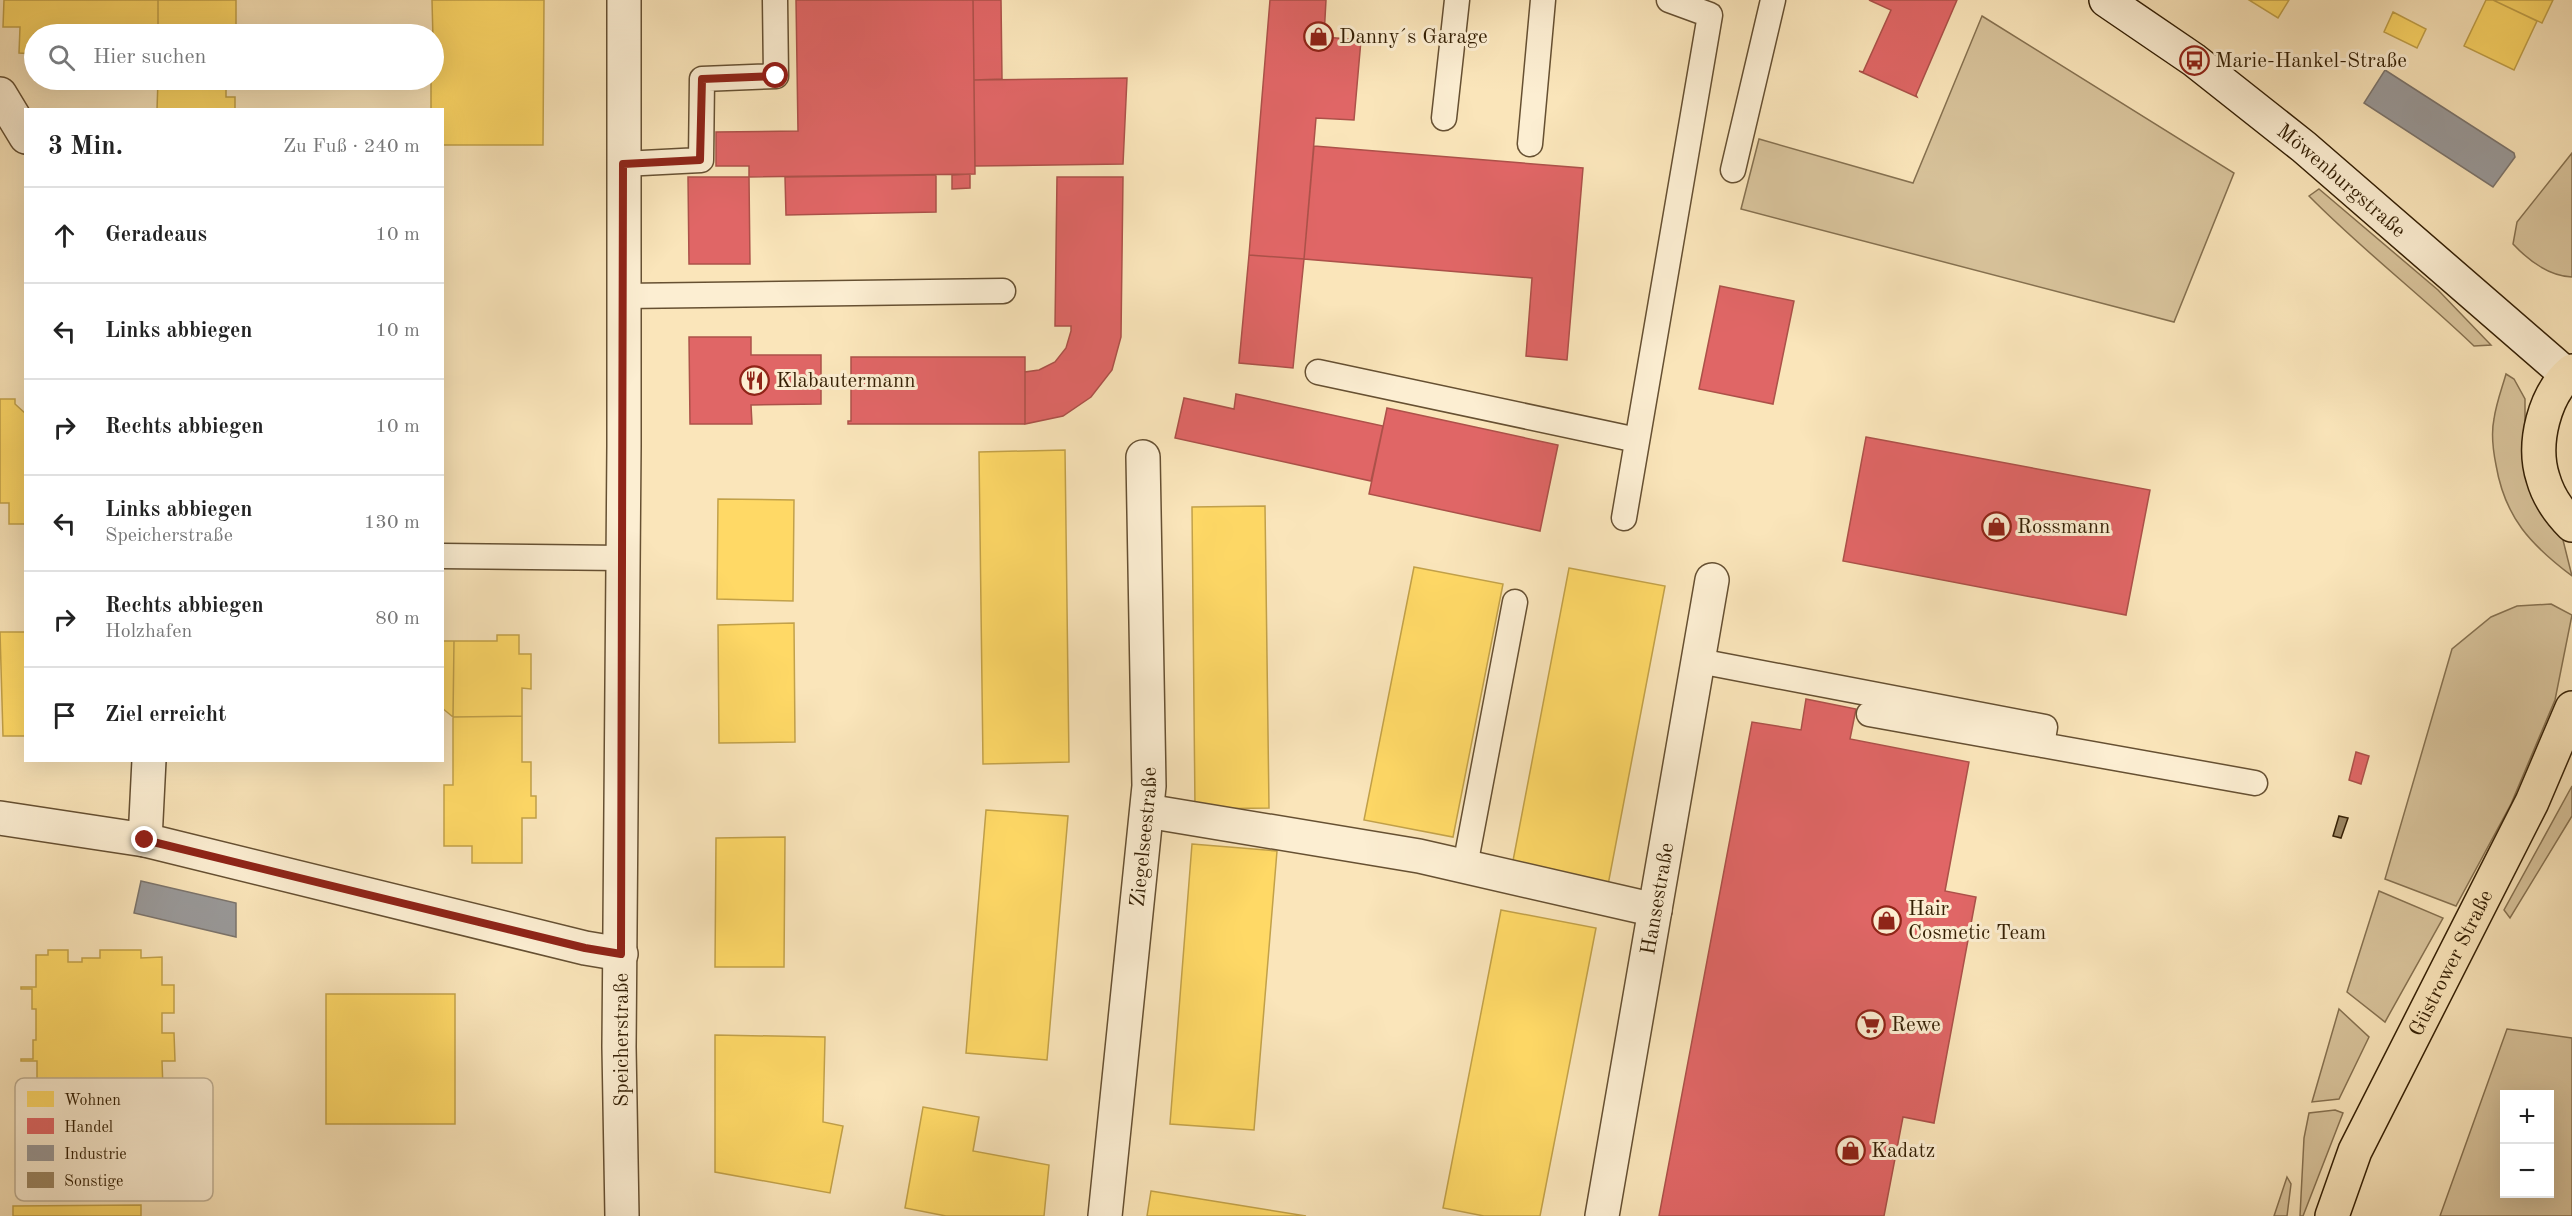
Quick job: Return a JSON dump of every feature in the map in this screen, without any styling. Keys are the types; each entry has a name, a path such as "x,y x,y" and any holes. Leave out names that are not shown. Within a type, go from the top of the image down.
{"main road":[{"path":"2569,373 2547,406 2539,441 2542,478 2558,511 2572,525"},
{"name":"Güstrower Straße","path":"2332,1216 2355,1151 2532,802 2572,708"}],"street":[{"name":"Speicherstraße","path":"622,1216 619,1047 624,0"},
{"name":"Möwenburgstraße","path":"2106,0 2194,60 2304,147 2569,373"},
{"path":"0,94 24,134"},
{"name":"Ziegelseestraße","path":"1105,1216 1149,786 1143,457"},
{"name":"Hansestraße","path":"1602,1216 1712,580"},
{"path":"145,840 149,762"},
{"path":"1147,811 1419,856 1655,910"},
{"path":"0,818 145,840 585,948 621,954"}],"lane":[{"path":"623,164 700,160 702,79 776,76 775,0"},
{"path":"1444,118 1457,0"},
{"path":"1530,144 1543,0"},
{"path":"1624,518 1710,15 1670,0"},
{"path":"1733,170 1773,0"},
{"path":"623,296 1003,291"},
{"path":"1318,372 1637,440"},
{"path":"444,556 622,558"},
{"path":"1465,866 1515,602"},
{"path":"1699,661 2045,727 2042,745"},
{"path":"1869,714 2255,783"}],"shaded area":[{"path":"1982,16 2234,173 2174,322 1741,209 1759,139 1913,183"},
{"path":"2572,153 2572,277 2547,271 2513,244 2517,222"},
{"path":"2319,189 2438,290 2491,345 2474,346 2349,234 2309,196"},
{"path":"2506,374 2514,379 2525,399 2525,447 2561,532 2572,576 2544,553 2522,529 2513,515 2500,484 2494,453 2493,430 2496,408"},
{"path":"2551,604 2572,615 2555,700 2511,804 2456,906 2385,879 2452,649 2491,617 2517,606"},
{"path":"2572,786 2572,816 2510,918 2504,910"},
{"path":"2379,891 2443,918 2385,1022 2347,992"},
{"path":"2339,1009 2369,1037 2339,1099 2312,1102"},
{"path":"2507,1029 2572,1038 2572,1216 2440,1216"},
{"path":"2335,1110 2343,1113 2303,1216 2300,1216 2304,1138 2309,1113"},
{"path":"2287,1177 2291,1184 2287,1216 2274,1216"}],"building: Wohnen":[{"path":"4,0 158,0 158,24 24,24 24,53 19,53 20,27 3,27"},
{"path":"158,0 236,0 236,24 158,24"},
{"path":"432,0 544,0 543,145 444,145 444,108 431,108 431,90 444,90 444,24 433,24"},
{"path":"2249,0 2289,0 2278,18"},
{"path":"2486,0 2493,0 2537,21 2514,70 2464,46"},
{"path":"2493,0 2553,0 2542,23"},
{"path":"2393,12 2426,29 2417,48 2384,32"},
{"path":"158,90 226,90 226,97 235,97 235,108 157,108"},
{"path":"0,399 15,399 15,404 24,412 24,524 9,524 9,503 0,503"},
{"path":"1065,450 1069,762 983,764 979,452"},
{"path":"718,499 794,500 793,601 717,599"},
{"path":"1265,506 1269,808 1195,809 1192,507"},
{"path":"1414,567 1503,584 1453,837 1364,820"},
{"path":"1569,568 1665,586 1608,885 1512,866"},
{"path":"794,623 795,742 719,743 718,625"},
{"path":"0,632 24,632 24,736 3,736"},
{"path":"497,635 519,635 519,654 531,654 531,689 522,688 522,716 453,717 454,641 497,641"},
{"path":"444,641 454,641 453,717 444,710"},
{"path":"522,716 522,762 531,762 531,796 536,796 536,818 522,818 522,863 472,863 472,846 444,846 444,785 453,785 453,717"},
{"path":"986,810 1068,816 1047,1060 966,1053"},
{"path":"785,837 784,967 715,967 716,838"},
{"path":"1192,844 1277,851 1254,1130 1170,1124"},
{"path":"1501,910 1596,928 1540,1216 1484,1216 1443,1208"},
{"path":"48,950 68,950 68,962 82,962 82,958 100,958 100,950 141,950 141,958 162,957 162,985 174,985 174,1013 162,1013 162,1033 174,1033 175,1061 162,1061 163,1078 37,1078 37,1061 21,1061 21,1059 33,1059 33,1040 36,1040 36,1009 32,1009 32,989 21,989 21,987 36,987 36,955 48,955"},
{"path":"326,994 455,994 455,1124 326,1124"},
{"path":"715,1035 825,1037 823,1122 843,1126 830,1193 715,1172"},
{"path":"923,1107 979,1117 973,1151 1049,1165 1044,1216 946,1216 905,1208"},
{"path":"1151,1191 1306,1216 1147,1216"},
{"path":"141,1205 141,1216 13,1216 13,1206"}],"building: Handel":[{"path":"796,0 973,0 975,174 749,177 749,166 716,166 716,132 798,131"},
{"path":"973,0 1001,0 1002,79 974,80"},
{"path":"1270,0 1326,0 1324,37 1361,40 1354,120 1316,118 1304,259 1249,255"},
{"path":"1869,0 1957,0 1917,97 1859,71 1863,72 1891,10"},
{"path":"1127,78 1123,164 975,166 974,80"},
{"path":"1314,146 1583,168 1567,360 1526,356 1532,278 1304,259"},
{"path":"970,174 970,188 952,189 952,175"},
{"path":"936,175 936,212 786,215 785,177"},
{"path":"688,177 749,177 750,264 689,264"},
{"path":"1057,177 1123,177 1121,337 1112,370 1091,397 1063,416 1025,424 1025,372 1039,370 1055,362 1066,348 1071,331 1071,326 1055,326"},
{"path":"1249,255 1304,259 1293,368 1239,363"},
{"path":"1720,286 1794,301 1773,404 1699,389"},
{"name":"Klabautermann","path":"689,337 751,337 751,355 821,355 821,404 751,405 752,424 690,424"},
{"path":"851,357 1025,357 1025,424 848,424 848,421 851,421"},
{"path":"1236,394 1383,426 1371,481 1175,438 1184,398 1234,409"},
{"path":"1387,408 1558,445 1540,531 1369,494"},
{"name":"Rossmann","path":"1866,437 2150,490 2126,615 1843,561"},
{"path":"1806,699 1856,709 1850,739 1969,762 1945,891 1976,897 1934,1123 1903,1117 1884,1216 1659,1216 1752,722 1801,730"},
{"path":"2356,752 2369,756 2361,784 2349,780"}],"building: Industrie":[{"path":"2385,70 2514,153 2515,157 2493,187 2364,103"},
{"path":"141,881 236,903 236,937 134,913"}],"building: Sonstige":[{"path":"2339,816 2348,818 2341,838 2333,836"}],"place":[{"name":"Danny´s Garage","path":"1318,36"},
{"name":"Marie-Hankel-Straße","path":"2194,60"},
{"name":"Klabautermann","path":"755,380"},
{"name":"Rossmann","path":"1996,526"},
{"name":"Hair Cosmetic Team","path":"1887,920"},
{"name":"Rewe","path":"1870,1024"},
{"name":"Kadatz","path":"1850,1150"}],"route":[{"path":"145,840 585,948 621,954 623,164 700,160 702,79 776,76"}]}
